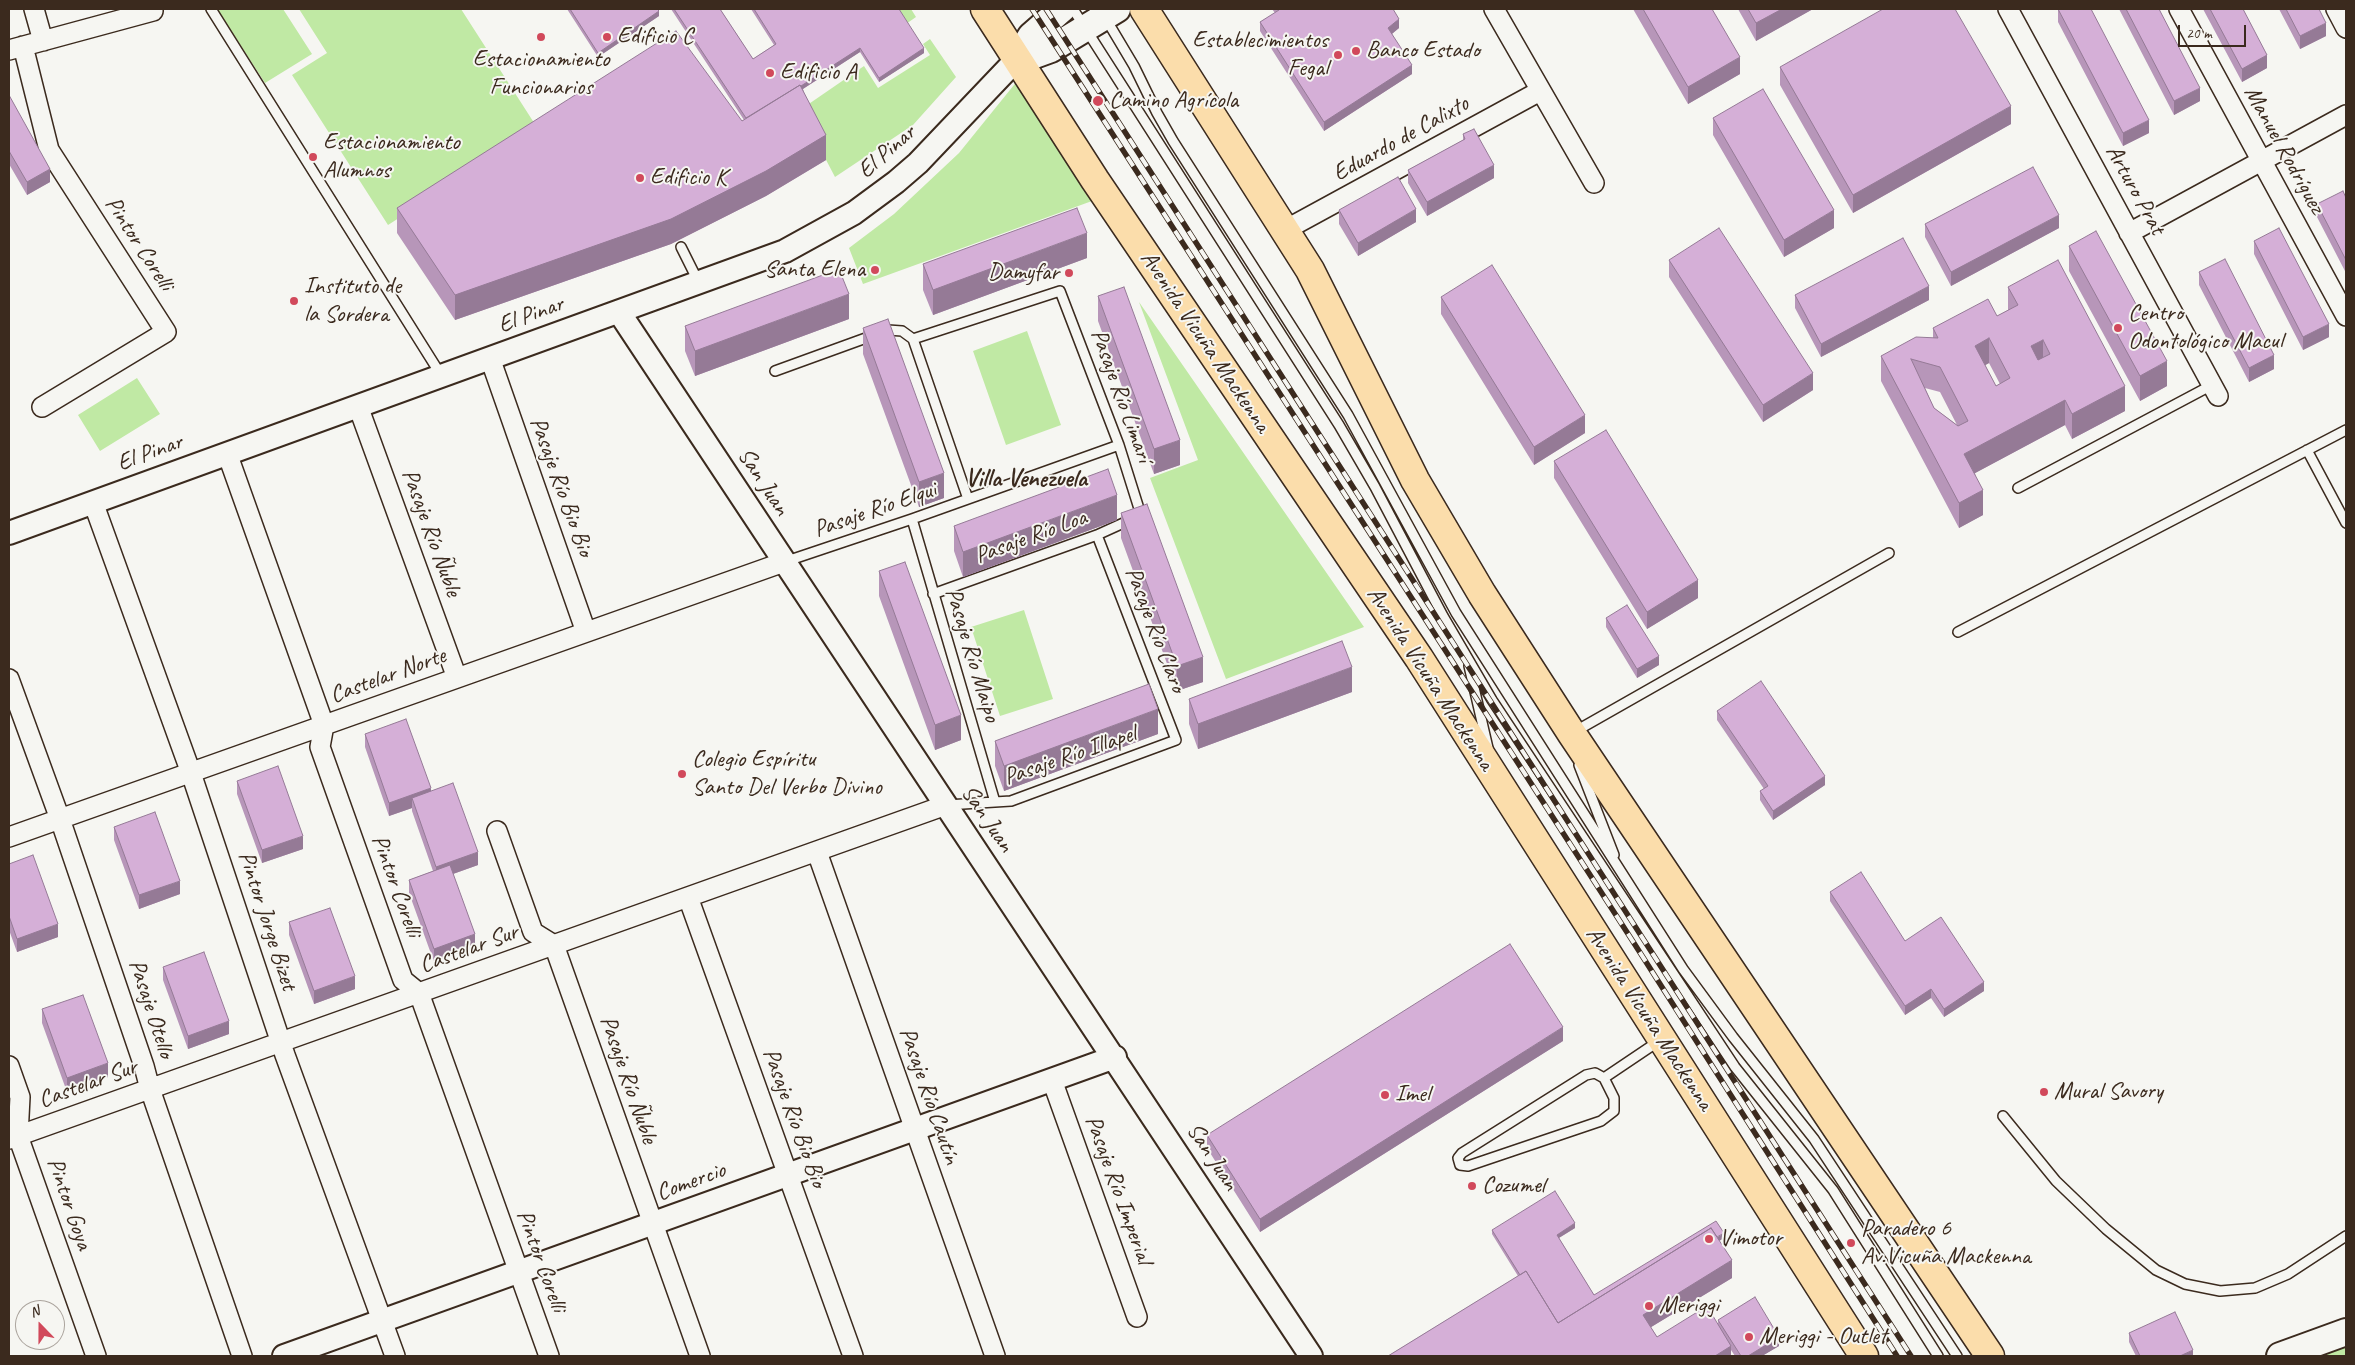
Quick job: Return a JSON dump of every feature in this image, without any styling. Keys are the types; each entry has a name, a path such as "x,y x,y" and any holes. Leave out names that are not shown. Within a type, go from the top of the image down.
{"main road":[{"name":"Avenida Vicuña Mackenna","path":"985,9 1095,180 1419,658 1864,1356"},
{"path":"1017,59 1031,36 1062,9"},
{"path":"1144,9 1310,270 1415,480 1482,594 1572,734 1990,1356"},
{"path":"1017,59 1045,52 1096,14"},
{"path":"2280,1356 2346,1332"}],"street":[{"path":"34,9 43,41"},
{"path":"1494,9 1594,183"},
{"name":"Arturo Prat","path":"2008,9 2215,390"},
{"name":"Manuel Rodríguez","path":"2178,9 2346,316"},
{"path":"2336,9 2346,28"},
{"path":"16,48 153,11"},
{"name":"Pintor Corelli","path":"16,48 49,150 166,332 42,407"},
{"name":"El Pinar","path":"9,533 785,251 854,213 918,163 1017,59"},
{"name":"Eduardo de Calixto","path":"1285,230 1540,91"},
{"path":"2129,233 2346,115"},
{"name":"San Juan","path":"619,312 1115,1057 1311,1356"},
{"name":"Pasaje Río Bio Bio","path":"490,358 586,632"},
{"name":"Pasaje Río Ñuble","path":"358,406 457,678"},
{"name":"Pintor Corelli","path":"227,453 324,726 320,748 403,980 419,993 549,1356"},
{"name":"Pintor Jorge Bizet","path":"94,502 191,773 281,1042 395,1356"},
{"name":"Castelar Norte","path":"9,837 784,562"},
{"name":"Pasaje Otello","path":"9,678 60,819 242,1356"},
{"name":"Castelar Sur","path":"14,1137 946,805"},
{"path":"497,831 533,932 554,945"},
{"name":"Pasaje Río Cautín","path":"817,852 995,1356"},
{"name":"Pasaje Río Bio Bio","path":"688,897 852,1356"},
{"name":"Pasaje Río Ñuble","path":"554,945 700,1356"},
{"name":"Comercio","path":"284,1356 1115,1057"},
{"name":"Pintor Goya","path":"9,1066 20,1097 14,1137 96,1356"},
{"name":"Pasaje Río Imperial","path":"1052,1080 1137,1317"}],"lane":[{"path":"211,9 441,375"},
{"path":"1096,14 1375,486 1442,616 1467,658 1735,1067 1833,1190 1938,1356"},
{"path":"1096,14 1134,66 1156,114 1348,415 1456,613 1622,874 1707,1004 1814,1139 1957,1356"},
{"path":"681,247 699,283"},
{"name":"Pasaje Río Limarí","path":"913,339 1060,291 1119,445 1141,514"},
{"path":"775,371 888,330 902,331 913,339 968,499"},
{"path":"2018,488 2215,390"},
{"path":"1958,632 2346,430"},
{"name":"Pasaje Río Elqui","path":"784,562 912,520 1119,445"},
{"path":"2307,450 2346,524"},
{"name":"Pasaje Río Loa","path":"933,594 1097,535 1141,514"},
{"name":"Pasaje Río Maipo","path":"912,520 995,802"},
{"name":"Pasaje Río Claro","path":"1097,535 1176,740"},
{"path":"1572,734 1889,553"},
{"path":"1467,658 1495,778"},
{"path":"1556,709 1622,874"},
{"name":"Pasaje Río Illapel","path":"946,805 1011,801 1176,740"},
{"path":"1604,1078 1662,1039"},
{"path":"1595,1072 1604,1078 1614,1098 1614,1111 1601,1121 1468,1166 1460,1165 1458,1158 1462,1153 1586,1075 1595,1072"},
{"path":"2003,1116 2056,1181 2106,1229 2156,1270 2184,1284 2220,1291 2255,1288 2288,1274 2346,1236"}],"green space":[{"path":"217,9 283,9 312,54 265,83"},
{"path":"299,9 461,9 538,129 388,225 292,75 327,53"},
{"path":"896,9 911,9 916,17 906,24"},
{"path":"930,39 956,77 913,125 835,177 800,110 864,66 878,88 930,55 923,44"},
{"path":"1018,80 1092,201 863,284 849,248 894,214 959,153"},
{"path":"1139,302 1364,627 1226,679 1150,478 1198,460"},
{"path":"1027,331 1061,425 1006,445 973,351"},
{"path":"137,378 160,414 100,451 78,415"},
{"path":"1024,610 1053,699 1000,716 971,627"},
{"path":"2346,1346 2346,1356 2320,1356"}],"building":[{"name":"Edificio C","path":"570,9 657,9 659,11 598,53"},
{"name":"Edificio A","path":"674,9 720,9 753,59 776,44 754,9 899,9 924,48 879,78 860,48 801,86 746,118"},
{"name":"Establecimientos Fegal","path":"1278,9 1393,9 1399,19 1388,28 1412,65 1324,122 1260,22"},
{"path":"1643,9 1712,9 1740,57 1688,87"},
{"path":"1748,9 1782,9 1756,23"},
{"path":"1883,9 1955,9 2011,106 1853,195 1780,67"},
{"path":"2058,9 2091,9 2149,120 2123,133"},
{"path":"2126,9 2159,9 2200,88 2174,101"},
{"path":"2210,9 2243,9 2267,55 2242,69"},
{"path":"2286,9 2319,9 2326,23 2300,36"},
{"name":"Edificio K","path":"676,31 742,121 800,85 826,135 766,171 671,219 455,295 397,208"},
{"path":"1763,89 1834,210 1784,240 1713,118"},
{"path":"9,95 50,169 27,182 9,151"},
{"path":"1474,129 1494,165 1427,202 1408,170 1465,139 1463,134"},
{"path":"2033,167 2059,215 1951,272 1925,224"},
{"path":"1398,177 1416,209 1358,243 1339,210"},
{"path":"2343,191 2346,198 2346,260 2317,204"},
{"path":"1077,208 1087,233 933,290 923,264"},
{"path":"1719,228 1813,373 1763,405 1669,260"},
{"path":"2279,228 2329,324 2303,337 2254,241"},
{"path":"2096,231 2167,361 2140,376 2069,246"},
{"path":"1903,238 1929,286 1821,344 1795,295"},
{"path":"2225,259 2274,355 2249,368 2199,272"},
{"path":"2058,260 2125,386 2072,414 2065,400 1964,454 1983,490 1959,503 1881,356 1916,337 1938,338 1933,328 1988,299 1997,316 2018,305 2008,287","holes":["1989,338 2010,378 1996,386 1975,346","2043,340 2050,354 2038,360 2031,346","1911,359 1940,367 1968,421 1958,426 1934,408"]},
{"path":"1492,265 1585,415 1534,447 1441,297"},
{"path":"839,269 849,294 695,351 685,326"},
{"path":"1124,287 1180,440 1154,449 1098,296"},
{"path":"888,319 944,473 919,482 863,328"},
{"path":"1606,430 1698,580 1647,612 1554,461"},
{"path":"1108,469 1117,495 963,552 954,526"},
{"path":"1147,504 1203,657 1177,666 1121,513"},
{"path":"905,562 961,715 935,725 879,571"},
{"path":"1627,605 1659,656 1637,669 1606,618"},
{"path":"1342,641 1352,667 1198,724 1189,699"},
{"path":"1761,681 1825,776 1773,811 1760,791 1768,786 1717,711"},
{"path":"1149,684 1158,709 1004,766 995,741"},
{"path":"406,719 431,788 389,803 365,734"},
{"path":"278,766 303,836 262,850 237,781"},
{"path":"453,783 478,852 436,867 412,798"},
{"path":"155,812 180,881 139,895 114,827"},
{"path":"33,855 58,924 17,939 9,916 9,864"},
{"path":"450,865 475,934 434,949 409,880"},
{"path":"1861,872 1905,941 1941,917 1984,982 1944,1009 1931,989 1905,1006 1830,892"},
{"path":"330,908 355,976 314,991 289,922"},
{"name":"Imel","path":"1510,944 1563,1027 1260,1219 1207,1135"},
{"path":"204,952 229,1021 188,1036 163,967"},
{"path":"83,995 108,1063 67,1078 42,1009"},
{"path":"1555,1191 1575,1223 1557,1235 1594,1295 1716,1221 1724,1233 1717,1237 1711,1228 1558,1323 1526,1271 1520,1275 1492,1230"},
{"name":"Meriggi","path":"1711,1228 1732,1260 1643,1315 1657,1337 1707,1306 1731,1346 1715,1356 1388,1356 1526,1271 1558,1323"},
{"name":"Meriggi - Outlet","path":"1755,1297 1779,1337 1748,1356 1741,1356 1718,1320"},
{"path":"2175,1312 2193,1350 2180,1356 2140,1356 2129,1333"}],"railway":[{"path":"1032,9 1632,940 1897,1356"},
{"path":"1046,9 1911,1356"}],"place":[{"name":"Estacionamiento Funcionarios","path":"541,37"},
{"name":"Edificio C","path":"607,37"},
{"name":"Banco Estado","path":"1356,51"},
{"name":"Establecimientos Fegal","path":"1338,55"},
{"name":"Edificio A","path":"770,73"},
{"name":"Camino Agrícola","path":"1098,101"},
{"name":"Estacionamiento Alumnos","path":"313,157"},
{"name":"Edificio K","path":"640,178"},
{"name":"Santa Elena","path":"875,270"},
{"name":"Damyfar","path":"1069,273"},
{"name":"Instituto de la Sordera","path":"294,301"},
{"name":"Centro Odontológico Macul","path":"2118,328"},
{"name":"Colegio Espíritu Santo Del Verbo Divino","path":"682,774"},
{"name":"Mural Savory","path":"2044,1092"},
{"name":"Imel","path":"1385,1095"},
{"name":"Cozumel","path":"1472,1186"},
{"name":"Vimotor","path":"1709,1239"},
{"name":"Paradero 6 Av.Vicuña Mackenna","path":"1851,1243"},
{"name":"Meriggi","path":"1649,1306"},
{"name":"Meriggi - Outlet","path":"1749,1337"}],"district":[{"name":"Villa Venezuela","path":"1026,479"}]}
